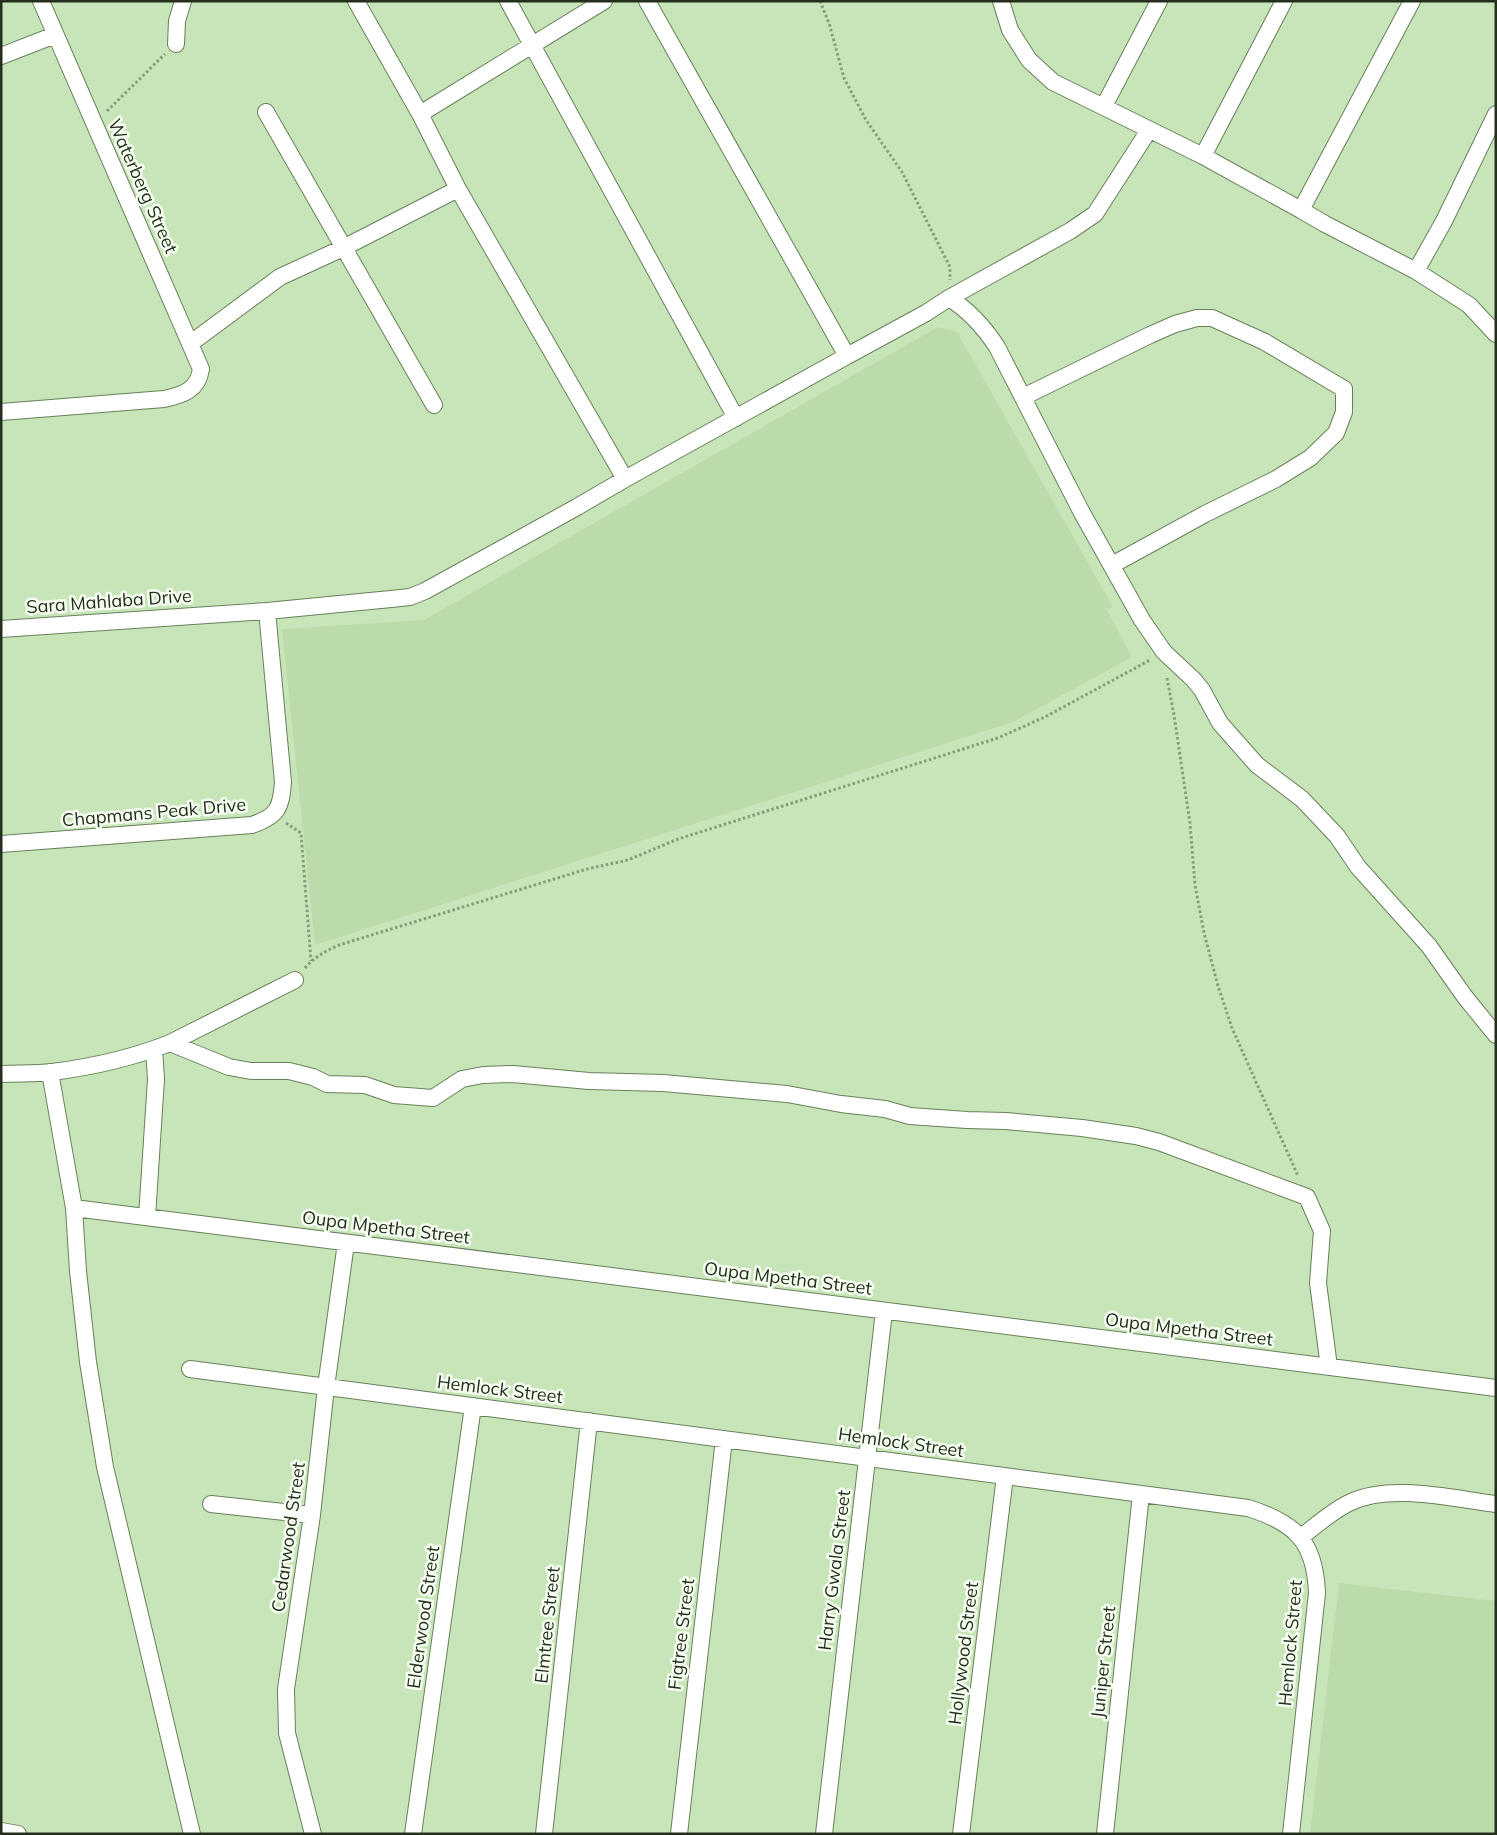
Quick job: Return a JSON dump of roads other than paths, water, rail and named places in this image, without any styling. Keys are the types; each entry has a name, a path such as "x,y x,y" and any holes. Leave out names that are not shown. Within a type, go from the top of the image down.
{"street":[{"name":"Waterberg Street","path":"1,412 164,400 183,395 195,387 200,377 201,369 41,1"},
{"path":"176,44 177,21 183,1"},
{"path":"356,1 420,114 458,189 625,479"},
{"path":"508,1 736,418"},
{"path":"420,114 604,1"},
{"path":"647,1 847,356"},
{"path":"1001,1 1010,30 1029,60 1052,82 1203,156 1332,228 1416,272 1469,305 1496,334"},
{"path":"1104,106 1159,1"},
{"path":"1203,156 1284,1"},
{"path":"1301,210 1412,1"},
{"path":"1,56 55,36"},
{"path":"266,112 434,405"},
{"path":"1416,272 1444,221 1496,114"},
{"path":"267,611 410,597 425,591 1070,231 1095,214 1149,130"},
{"path":"191,343 280,277 343,248 458,189"},
{"path":"949,298 983,325 998,347 1081,511 1142,620 1164,652 1194,680 1202,690 1220,723 1257,765 1302,799 1337,836 1358,867 1429,946 1465,997 1496,1035"},
{"path":"1023,397 1174,324 1197,318 1212,318 1265,342 1344,389 1344,412 1336,433 1310,458 1276,479 1204,514 1112,565"},
{"name":"Sara Mahlaba Drive","path":"1,629 267,611"},
{"name":"Chapmans Peak Drive","path":"1,844 252,825 268,820 276,811 282,797 283,782 267,611"},
{"path":"1,1074 50,1072 92,1066 162,1046 294,980"},
{"path":"162,1046 229,1067 251,1071 289,1071 313,1077 327,1084 365,1085 394,1095 433,1098 462,1079 483,1075 513,1074 588,1081 663,1083 787,1094 841,1104 885,1109 910,1116 967,1120 1006,1120 1082,1128 1136,1136 1159,1142 1307,1196 1322,1231 1318,1283 1329,1367"},
{"path":"147,1217 156,1079 162,1046"},
{"path":"50,1072 74,1208 78,1271 88,1362 106,1467 192,1834"},
{"name":"Oupa Mpetha Street","path":"74,1208 1496,1388"},
{"name":"Cedarwood Street","path":"313,1834 287,1733 286,1689 312,1515 326,1387 346,1242"},
{"name":"Harry Gwala Street","path":"824,1834 884,1311"},
{"name":"Hemlock Street","path":"190,1369 1248,1508 1269,1515 1301,1537 1310,1551 1316,1572 1316,1593 1291,1834"},
{"name":"Elderwood Street","path":"413,1834 473,1406"},
{"name":"Elmtree Street","path":"544,1834 589,1421"},
{"name":"Figtree Street","path":"679,1834 724,1439"},
{"name":"Hollywood Street","path":"961,1834 1005,1476"},
{"path":"1301,1537 1352,1502 1387,1492 1496,1504"},
{"name":"Juniper Street","path":"1105,1834 1141,1494"},
{"path":"211,1504 312,1515"},
{"path":"1,1831 18,1834"}]}
